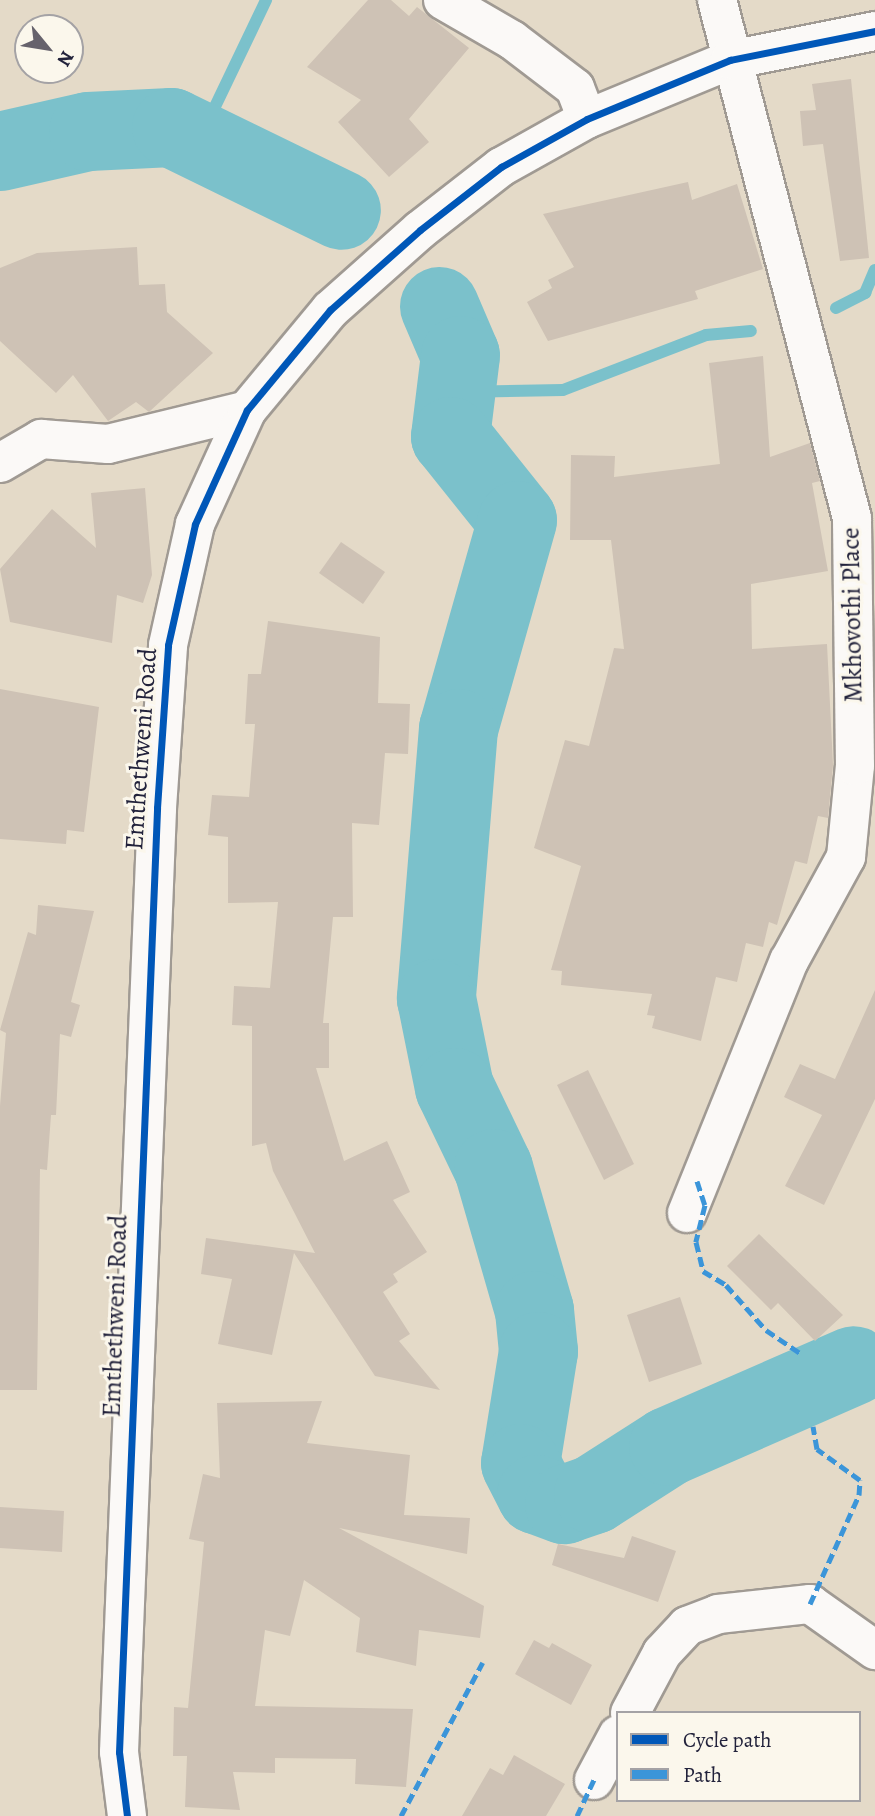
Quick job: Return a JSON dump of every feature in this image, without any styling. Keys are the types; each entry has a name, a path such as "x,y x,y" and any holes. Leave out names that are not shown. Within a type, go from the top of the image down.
{"street":[{"path":"443,0 512,40 575,88 587,118"},
{"name":"Mkhovothi Place","path":"687,1213 789,961 846,857 855,766 864,523 730,60 717,0"},
{"name":"Emthethweni Road","path":"127,1816 119,1752 156,822 168,645 195,524 247,410 330,310 420,230 501,167 587,118 730,60 875,31"},
{"path":"0,463 41,439 108,444 247,410"},
{"path":"631,1711 662,1653 687,1626 718,1614 810,1604 875,1650"},
{"path":"594,1780 616,1739"}],"building":[{"path":"368,0 391,0 409,16 417,7 469,48 409,119 429,142 389,177 338,122 361,100 307,67"},
{"path":"851,79 869,258 840,261 823,144 803,146 800,111 816,110 812,84"},
{"path":"688,182 692,200 737,184 763,269 695,291 698,299 548,341 527,302 552,288 548,280 574,267 543,214"},
{"path":"137,247 139,285 165,284 167,312 213,353 149,412 136,402 108,421 73,375 56,393 0,341 0,268 37,253"},
{"path":"763,356 770,457 810,443 820,481 812,483 828,571 751,584 752,649 827,644 833,765 828,818 818,816 807,864 795,861 777,925 769,922 763,947 746,943 737,982 716,977 701,1041 652,1028 655,1016 647,1015 652,994 561,985 562,971 551,970 581,866 534,848 565,740 589,746 614,648 624,649 611,540 570,540 571,455 615,456 614,477 720,464 709,363"},
{"path":"145,488 152,575 143,603 117,595 112,643 10,622 0,569 52,509 96,548 91,493"},
{"path":"341,542 385,572 363,604 319,573"},
{"path":"268,621 380,637 378,703 410,704 408,754 385,753 379,825 352,823 353,917 333,917 323,1023 329,1023 329,1068 316,1068 344,1161 387,1141 410,1192 393,1200 427,1252 393,1274 398,1282 383,1292 410,1334 399,1341 440,1390 375,1376 294,1253 272,1355 218,1344 232,1279 201,1274 206,1238 315,1253 273,1171 266,1143 252,1146 252,1026 232,1025 234,986 270,988 278,902 228,903 228,837 208,835 212,795 249,797 255,724 245,724 248,674 261,674"},
{"path":"0,689 99,707 84,832 67,830 66,844 0,839"},
{"path":"38,905 94,911 71,1002 80,1005 71,1037 60,1034 56,1115 51,1115 47,1170 40,1169 37,1390 0,1390 0,1106 6,1033 0,1030 28,932 36,935"},
{"path":"875,990 875,1099 824,1205 785,1186 822,1115 784,1097 800,1064 835,1079"},
{"path":"588,1070 634,1164 604,1180 557,1085"},
{"path":"759,1234 843,1315 815,1341 778,1303 771,1310 727,1266"},
{"path":"680,1297 702,1364 649,1382 627,1315"},
{"path":"322,1401 307,1443 410,1455 404,1515 470,1518 467,1554 339,1528 484,1606 480,1638 419,1630 416,1666 356,1652 360,1618 304,1580 290,1636 265,1630 255,1706 413,1709 406,1787 355,1784 356,1759 275,1758 275,1773 233,1772 240,1810 185,1807 187,1756 173,1756 174,1707 188,1708 204,1542 189,1539 203,1474 220,1478 217,1403"},
{"path":"0,1507 64,1511 62,1552 0,1548"},
{"path":"632,1536 676,1551 658,1602 552,1565 558,1544 624,1558"},
{"path":"534,1640 549,1648 552,1643 592,1665 571,1705 515,1674"},
{"path":"514,1755 565,1784 546,1816 462,1816 490,1768 503,1775"}],"waterway":[{"path":"200,138 266,0"},
{"path":"0,151 88,131 171,127 341,210"},
{"path":"836,308 865,293 875,270"},
{"path":"439,306 460,355 450,436 517,520 458,728 436,998 454,1087 493,1168 534,1310 538,1351 520,1463 536,1494 564,1504 593,1494 668,1446 853,1365"},
{"path":"456,392 563,390 706,335 751,331"},
{"path":"853,1365 875,1360"}],"marked path":[{"path":"697,1181 705,1205 696,1242 703,1271 726,1285 766,1330 800,1353"},
{"path":"810,1604 859,1495 860,1480 817,1449 813,1426"},
{"path":"401,1816 483,1662"},
{"path":"577,1816 594,1780"}],"cycle path":[{"path":"127,1816 119,1752 157,808 168,645 195,524 247,410 330,310 420,230 501,167 587,119 730,60 875,31"}]}
